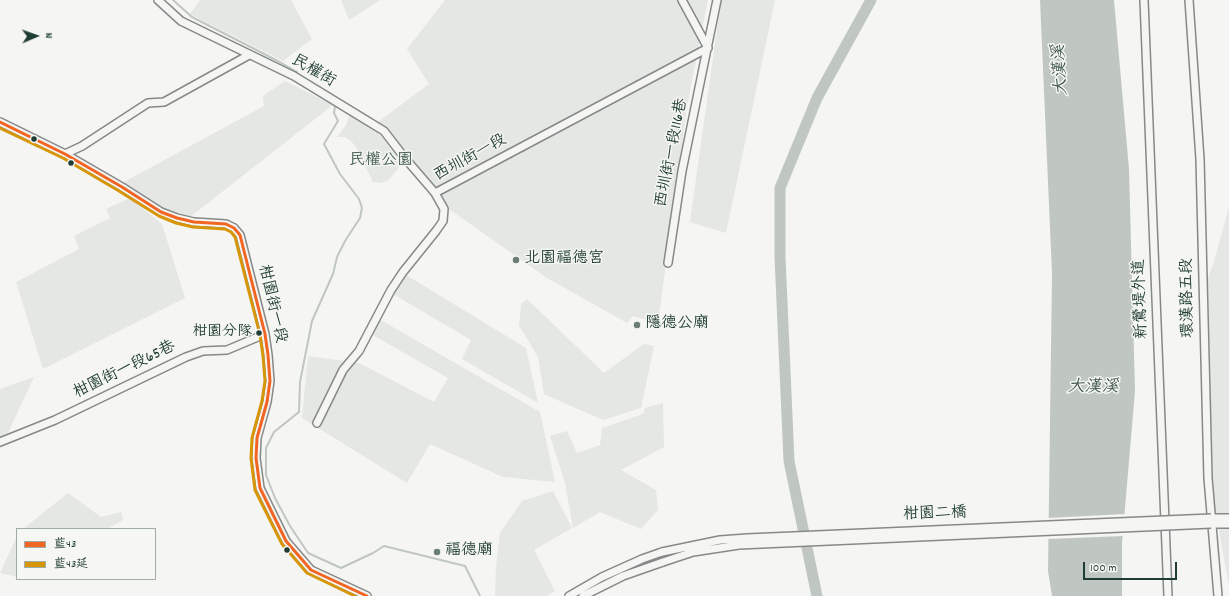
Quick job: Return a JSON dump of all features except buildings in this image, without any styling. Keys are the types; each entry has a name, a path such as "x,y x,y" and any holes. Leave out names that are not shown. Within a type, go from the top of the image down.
{"street":[{"name":"民權街","path":"158,0 180,21 294,76 384,131 435,193"},
{"path":"682,0 708,48"},
{"name":"西圳街一段116巷","path":"668,262 682,171 717,0"},
{"name":"新鶯堤外道","path":"1144,0 1168,596"},
{"name":"環漢路五段","path":"1189,0 1200,159 1207,446 1211,521 1218,596"},
{"name":"西圳街一段","path":"317,423 343,370 359,351 391,290 443,220 444,209 435,193 708,48"},
{"path":"65,154 82,146 148,103 164,102 249,55"},
{"name":"柑園街一段","path":"0,122 65,154 122,187 161,212 188,221 226,224 234,228 240,235 265,334 268,355 270,381 267,402 257,438 256,458 260,488 286,541 311,570 367,596"},
{"name":"柑園街一段65巷","path":"0,442 55,420 186,357 203,351 227,350 265,334"},
{"path":"1211,521 1229,518"},
{"path":"1211,521 1229,524"},
{"name":"柑園二橋","path":"569,596 602,577 642,559 662,552 720,540 1211,521"},
{"name":"柑園二橋","path":"583,596 623,576 693,552 739,545 1211,521"}],"shaded area":[{"path":"200,0 291,0 312,39 283,61 190,14"},
{"path":"341,0 380,0 349,20"},
{"path":"445,0 708,0 687,106 658,323 633,316 627,323 547,278 449,209 434,187 378,122 429,84 407,49"},
{"path":"285,81 333,105 190,217 161,207 124,182 264,106 263,96"},
{"path":"130,198 162,224 185,298 43,369 16,282 79,249 74,236 110,218 106,209"},
{"path":"1229,207 1229,586 1213,497 1208,277 1213,265"},
{"path":"406,275 526,348 538,403 462,359 471,340 393,294"},
{"path":"527,299 604,373 644,344 654,346 641,408 603,420 544,394 538,357 519,325 521,304"},
{"path":"379,319 540,412 555,482 503,477 430,444 407,483 302,418 308,356 359,363 434,402 448,378 371,334"},
{"path":"34,377 0,450 0,389"},
{"path":"663,403 664,447 621,470 656,490 658,510 641,529 600,512 573,528 565,483 550,436 567,431 577,453 600,445 602,428 643,414 645,408"},
{"path":"553,491 572,528 534,550 555,591 547,596 495,596 496,567 500,533 522,501"},
{"path":"68,493 101,517 121,512 123,520 109,528 24,528"},
{"path":"16,538 16,577 0,573"}],"green space":[{"path":"721,0 775,0 726,233 690,222"},
{"name":"民權公園","path":"350,114 382,137 401,162 398,169 388,180 381,183 373,182 356,147 352,142 345,137 337,137 346,125"}],"water":[{"name":"大漢溪","path":"1040,0 1114,0 1129,169 1135,391 1122,543 1122,596 1052,596 1048,571 1052,273"}],"pier":[{"path":"1126,514 1124,536 1047,539 1047,518"}],"waterway":[{"path":"173,0 192,17 297,72"},
{"path":"817,596 789,461 780,257 780,188 817,98 871,0"},
{"path":"335,106 334,113 338,121 324,144 340,174 359,199 362,208 360,218 345,241 337,257 333,274 312,321 300,382 299,412 274,432 266,448 266,475 275,498 290,526 308,553 341,568 373,553 384,546 465,566 480,596"}],"transit line":[{"name":"藍43","path":"0,122 65,154 122,187 161,212 194,222 226,224 234,228 240,235 265,334 268,355 270,381 267,402 257,438 256,458 260,488 286,541 311,570 367,596"},
{"name":"藍43延","path":"0,128 63,158 159,216 176,223 193,227 225,229 231,232 235,237 260,335 265,381 262,401 252,438 251,458 255,490 282,544 307,573 355,596"}],"place":[{"name":"北園福德宮","path":"516,260"},
{"name":"隱德公廟","path":"637,325"},
{"name":"柑園分隊","path":"259,333"},
{"name":"福德廟","path":"437,552"}]}
